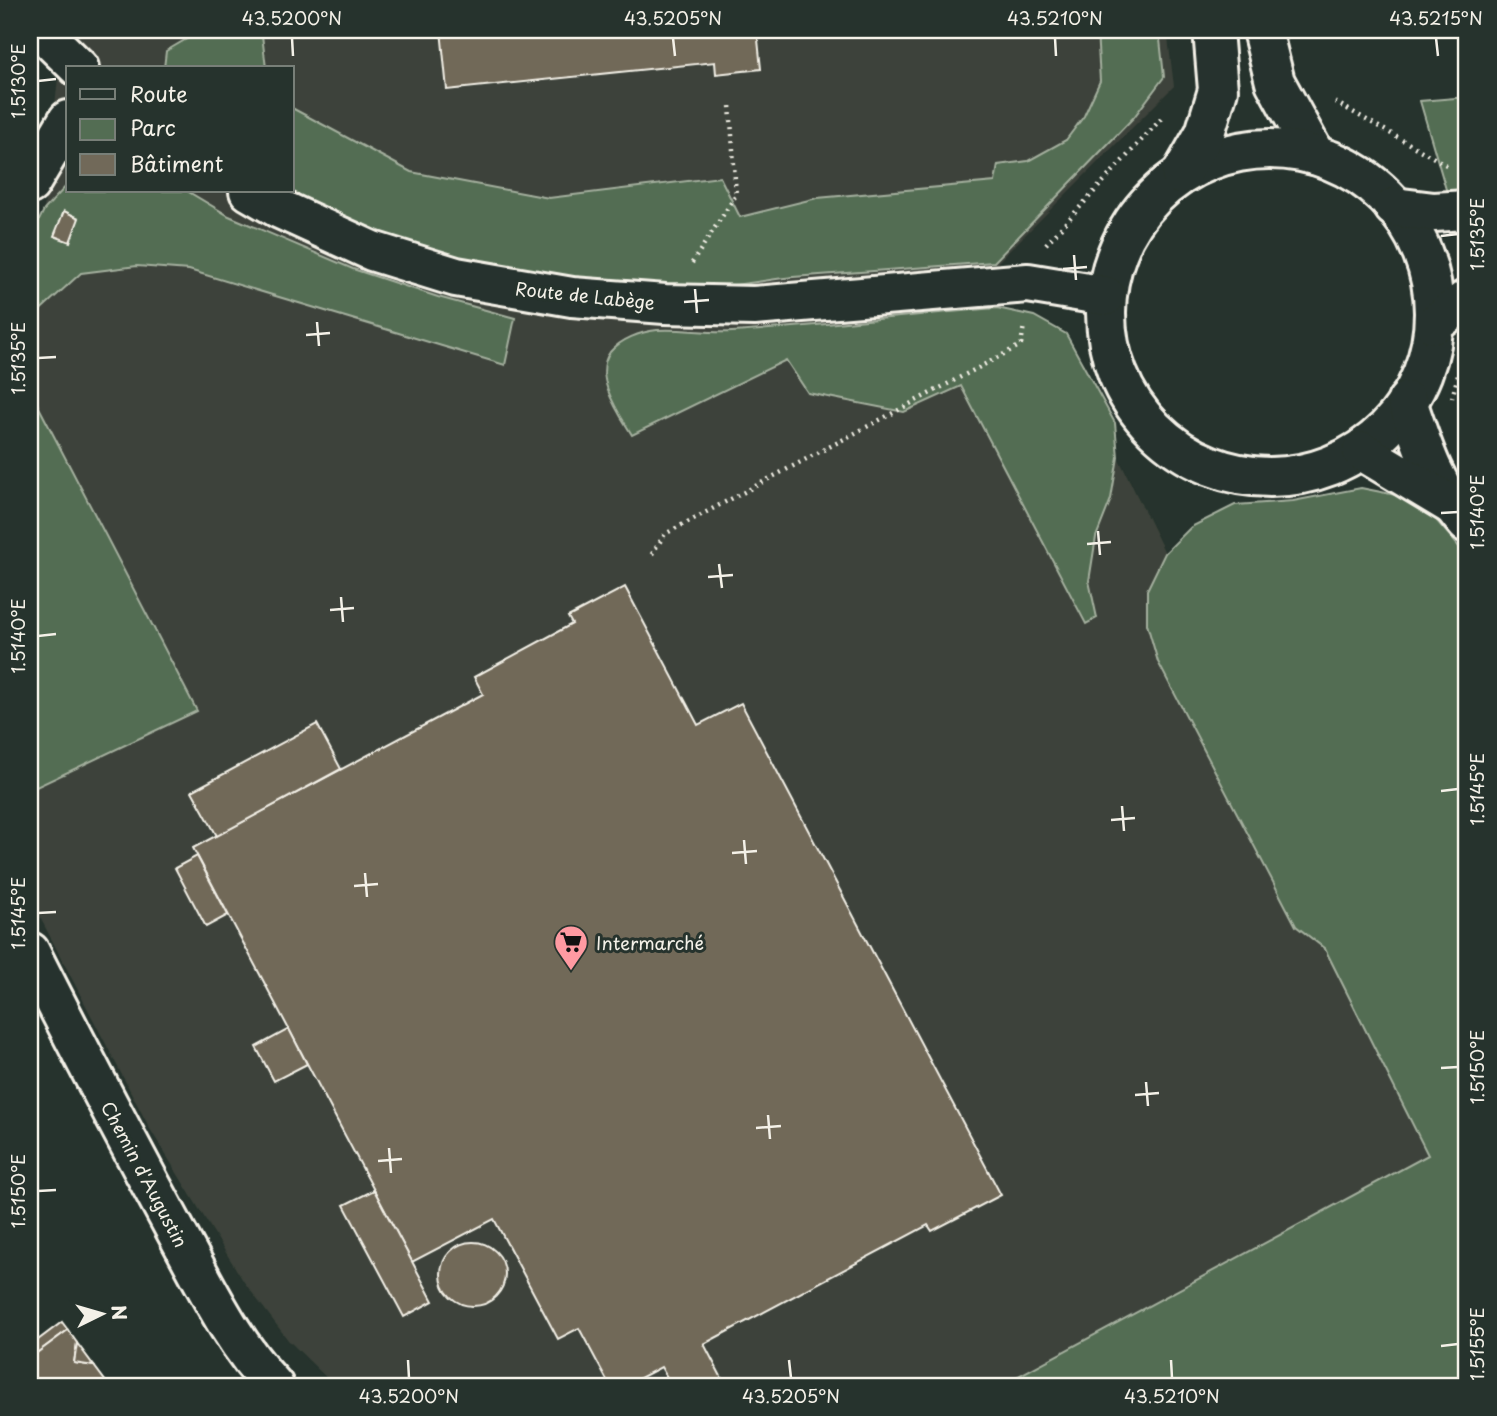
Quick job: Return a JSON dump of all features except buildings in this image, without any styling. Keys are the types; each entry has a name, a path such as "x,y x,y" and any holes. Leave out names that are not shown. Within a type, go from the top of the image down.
{"street":[{"path":"40,30 77,66"},
{"path":"1181,175 1205,133 1218,90 1213,30"},
{"path":"1262,30 1275,82 1315,156"},
{"path":"30,184 66,123"},
{"path":"1269,148 1315,156 1349,170 1380,191 1404,219 1422,251 1432,287 1434,324 1423,373 1399,416 1362,451 1313,473 1261,478 1208,467 1163,439 1128,399 1109,349 1107,296 1118,248 1144,207 1181,175 1223,155 1269,148"},
{"name":"Route de Labège","path":"251,192 280,209 372,251 456,277 572,297 665,304 754,306 1028,283 1107,296"},
{"path":"1394,208 1434,212 1467,210"},
{"path":"1434,324 1467,299"},
{"path":"1407,401 1430,469 1458,514"},
{"path":"1362,451 1458,514"},
{"name":"Chemin d'Augustin","path":"30,952 135,1157 233,1335 254,1365 274,1386"}],"path":[{"path":"1326,97 1453,168 1460,169"},
{"path":"665,304 736,195 730,105"},
{"path":"652,554 665,534 1021,345 1028,283 1048,240 1168,111"}],"shaded area":[{"path":"63,30 1167,30 1174,86 997,263 997,307 1034,316 1066,334 1114,423 1118,457 1165,553 1147,590 1147,624 1296,926 1325,949 1428,1155 1000,1386 335,1386 288,1340 244,1282 150,1129 30,898 30,239 44,209"}],"green space":[{"path":"1097,30 1159,30 1164,77 1134,117 994,262 793,277 709,287 605,283 492,266 437,252 383,235 334,215 292,192 294,192 294,109 411,172 549,198 720,177 740,217 817,198 995,182 998,165 1028,161 1066,140 1084,116 1100,81"},
{"path":"262,35 266,66 164,66 166,51 190,37"},
{"path":"1467,97 1467,261 1420,101"},
{"path":"66,186 66,192 189,192 229,216 353,269 438,297 515,318 505,365 189,270 137,266 81,273 36,314 30,336 30,239 44,210"},
{"path":"997,308 1034,316 1066,334 1115,423 1118,457 1111,499 1096,537 1089,581 1097,618 1086,624 961,386 904,412 808,393 786,360 632,435 606,384 605,362 614,347 638,334 651,331 732,332"},
{"path":"30,390 197,711 30,790"},
{"path":"1361,488 1406,497 1437,521 1467,556 1467,1386 1000,1386 1428,1155 1325,949 1296,926 1158,662 1147,624 1147,590 1165,553 1191,527 1235,505 1293,501"}],"place":[{"name":"Intermarché","path":"571,972"}]}
